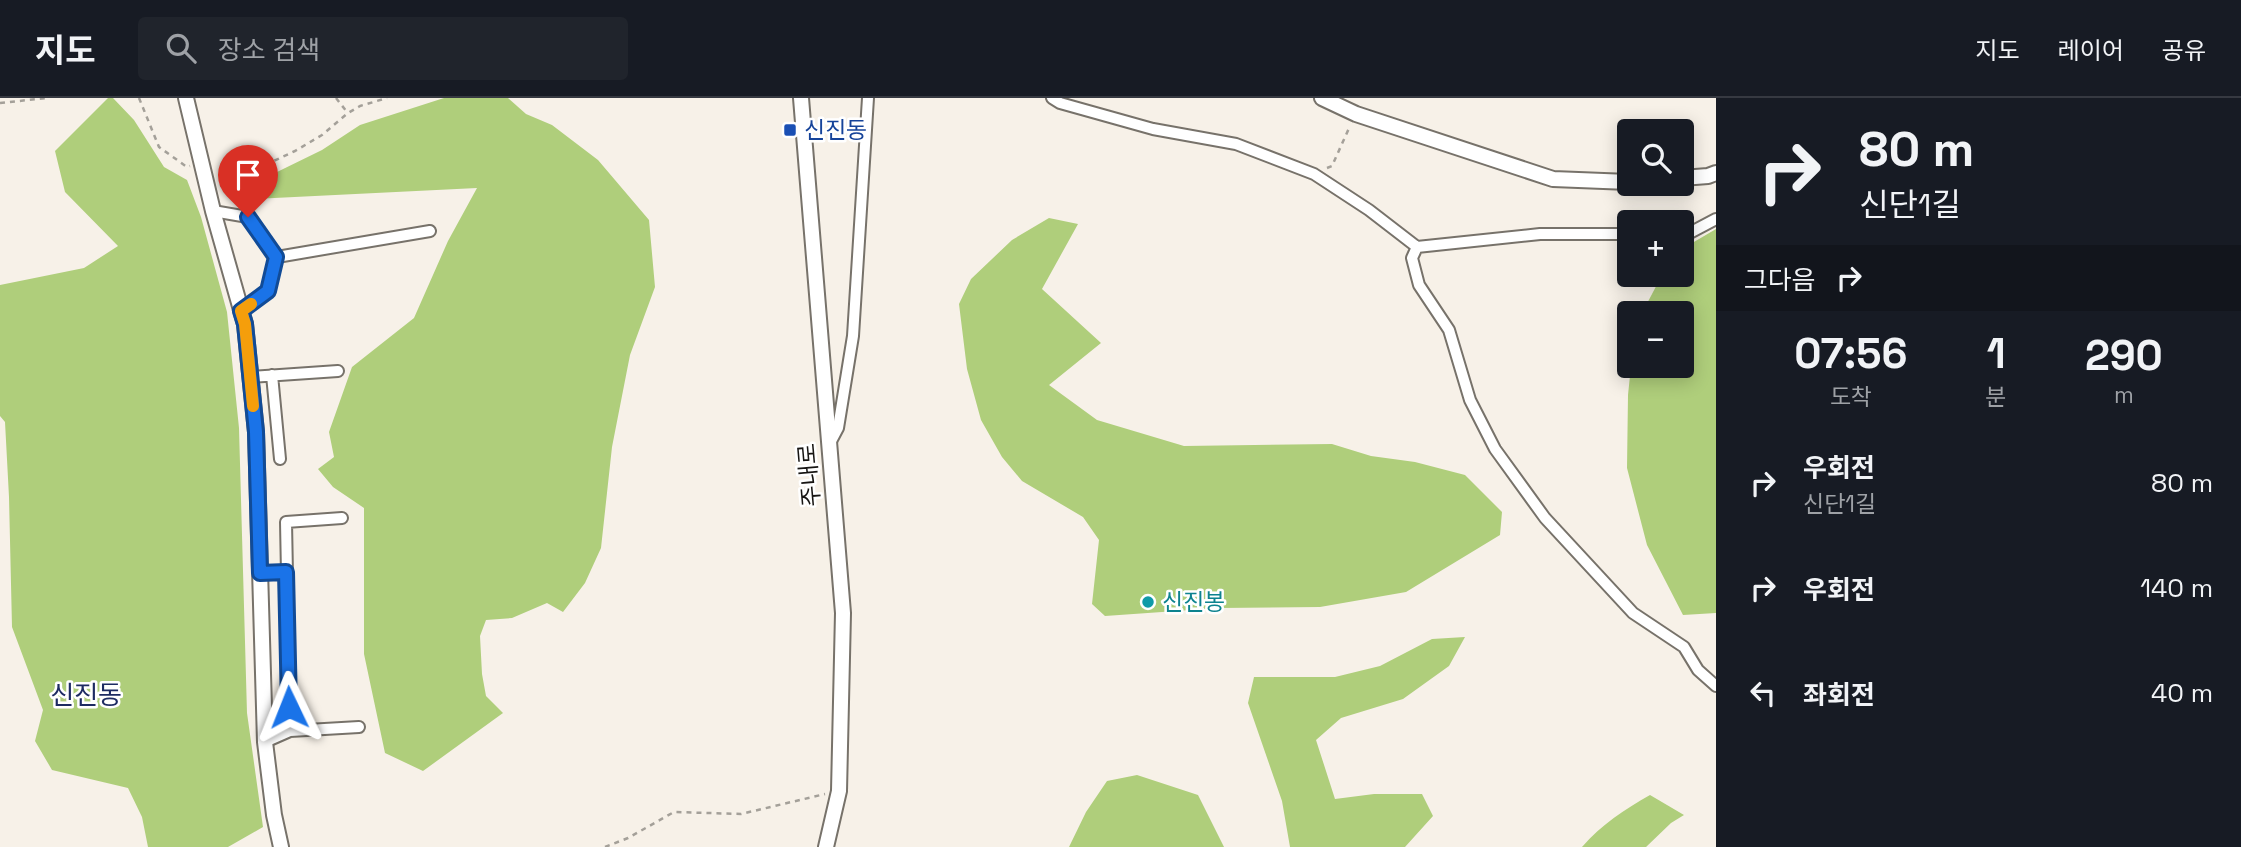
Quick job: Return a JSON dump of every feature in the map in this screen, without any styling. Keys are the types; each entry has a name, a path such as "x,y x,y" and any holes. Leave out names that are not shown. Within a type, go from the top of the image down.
{"street":[{"path":"186,98 208,192 245,324 256,432 265,742 281,847"},
{"name":"주내로","path":"800,98 843,614 839,791 826,847"},
{"path":"829,445 838,428 853,336 868,98"},
{"path":"1052,98 1060,103 1153,129 1236,144 1314,174 1369,210 1417,247 1539,234 1617,233"},
{"path":"1322,98 1356,114 1553,179 1617,182"},
{"path":"1694,177 1716,173"},
{"path":"213,211 248,217 276,257 268,291 241,311"},
{"path":"1694,231 1716,219"},
{"path":"276,257 430,231"},
{"path":"1417,247 1412,258 1419,285 1448,330 1470,400 1494,449 1545,518 1606,585 1633,613 1684,647 1698,670 1716,686"},
{"path":"251,377 338,371"},
{"path":"272,375 279,459"},
{"path":"290,732 286,522 342,518"},
{"path":"260,573 286,572"},
{"path":"265,742 290,732 359,727"}],"path":[{"path":"0,103 47,98"},
{"path":"139,98 159,147 187,167 201,163"},
{"path":"336,98 348,113"},
{"path":"208,192 295,151 322,135 360,106 387,98"},
{"path":"1314,174 1332,166 1356,114"},
{"path":"605,847 628,838 674,812 741,814 839,791"}],"green space":[{"path":"108,98 113,98 134,120 164,167 187,180 201,217 227,312 239,428 247,713 263,827 228,847 148,847 142,817 128,788 52,770 35,741 43,710 12,627 5,422 0,416 0,285 84,268 118,246 65,192 55,151"},
{"path":"444,98 508,98 526,114 552,125 598,160 649,220 655,287 630,355 612,447 601,548 585,583 563,612 547,603 512,618 486,620 480,636 486,696 503,713 423,771 385,753 364,654 364,508 333,487 318,469 334,457 329,432 352,367 414,318 448,241 477,188 231,200 240,190 322,150 360,125"},
{"path":"1049,218 1078,224 1042,289 1101,343 1049,385 1097,420 1184,446 1332,444 1371,456 1415,462 1465,475 1502,512 1500,535 1406,592 1320,607 1219,608 1105,616 1092,604 1099,540 1083,517 1022,481 1002,457 981,420 967,369 959,304 971,279 1012,240"},
{"path":"1716,229 1716,613 1683,615 1647,545 1627,468 1628,395 1630,378 1694,378 1694,301 1648,301 1656,287 1694,287 1694,242"},
{"path":"1465,637 1449,666 1403,699 1341,718 1316,740 1335,799 1374,794 1422,794 1433,816 1405,847 1290,847 1282,801 1248,703 1254,677 1335,677 1380,666 1432,639"},
{"path":"1137,775 1198,795 1224,847 1069,847 1086,812 1107,781"},
{"path":"1650,795 1684,815 1671,823 1646,847 1582,847 1614,818"}],"slow traffic":[{"path":"251,304 241,311 245,324 253,406"}],"place":[{"name":"신진동","path":"790,130"},
{"name":"신진봉","path":"1148,602"}],"district":[{"name":"신진동","path":"86,695"}],"route":[{"path":"248,217 276,257 268,291 241,311 245,324 256,432 260,573 286,572 289,707"}]}
